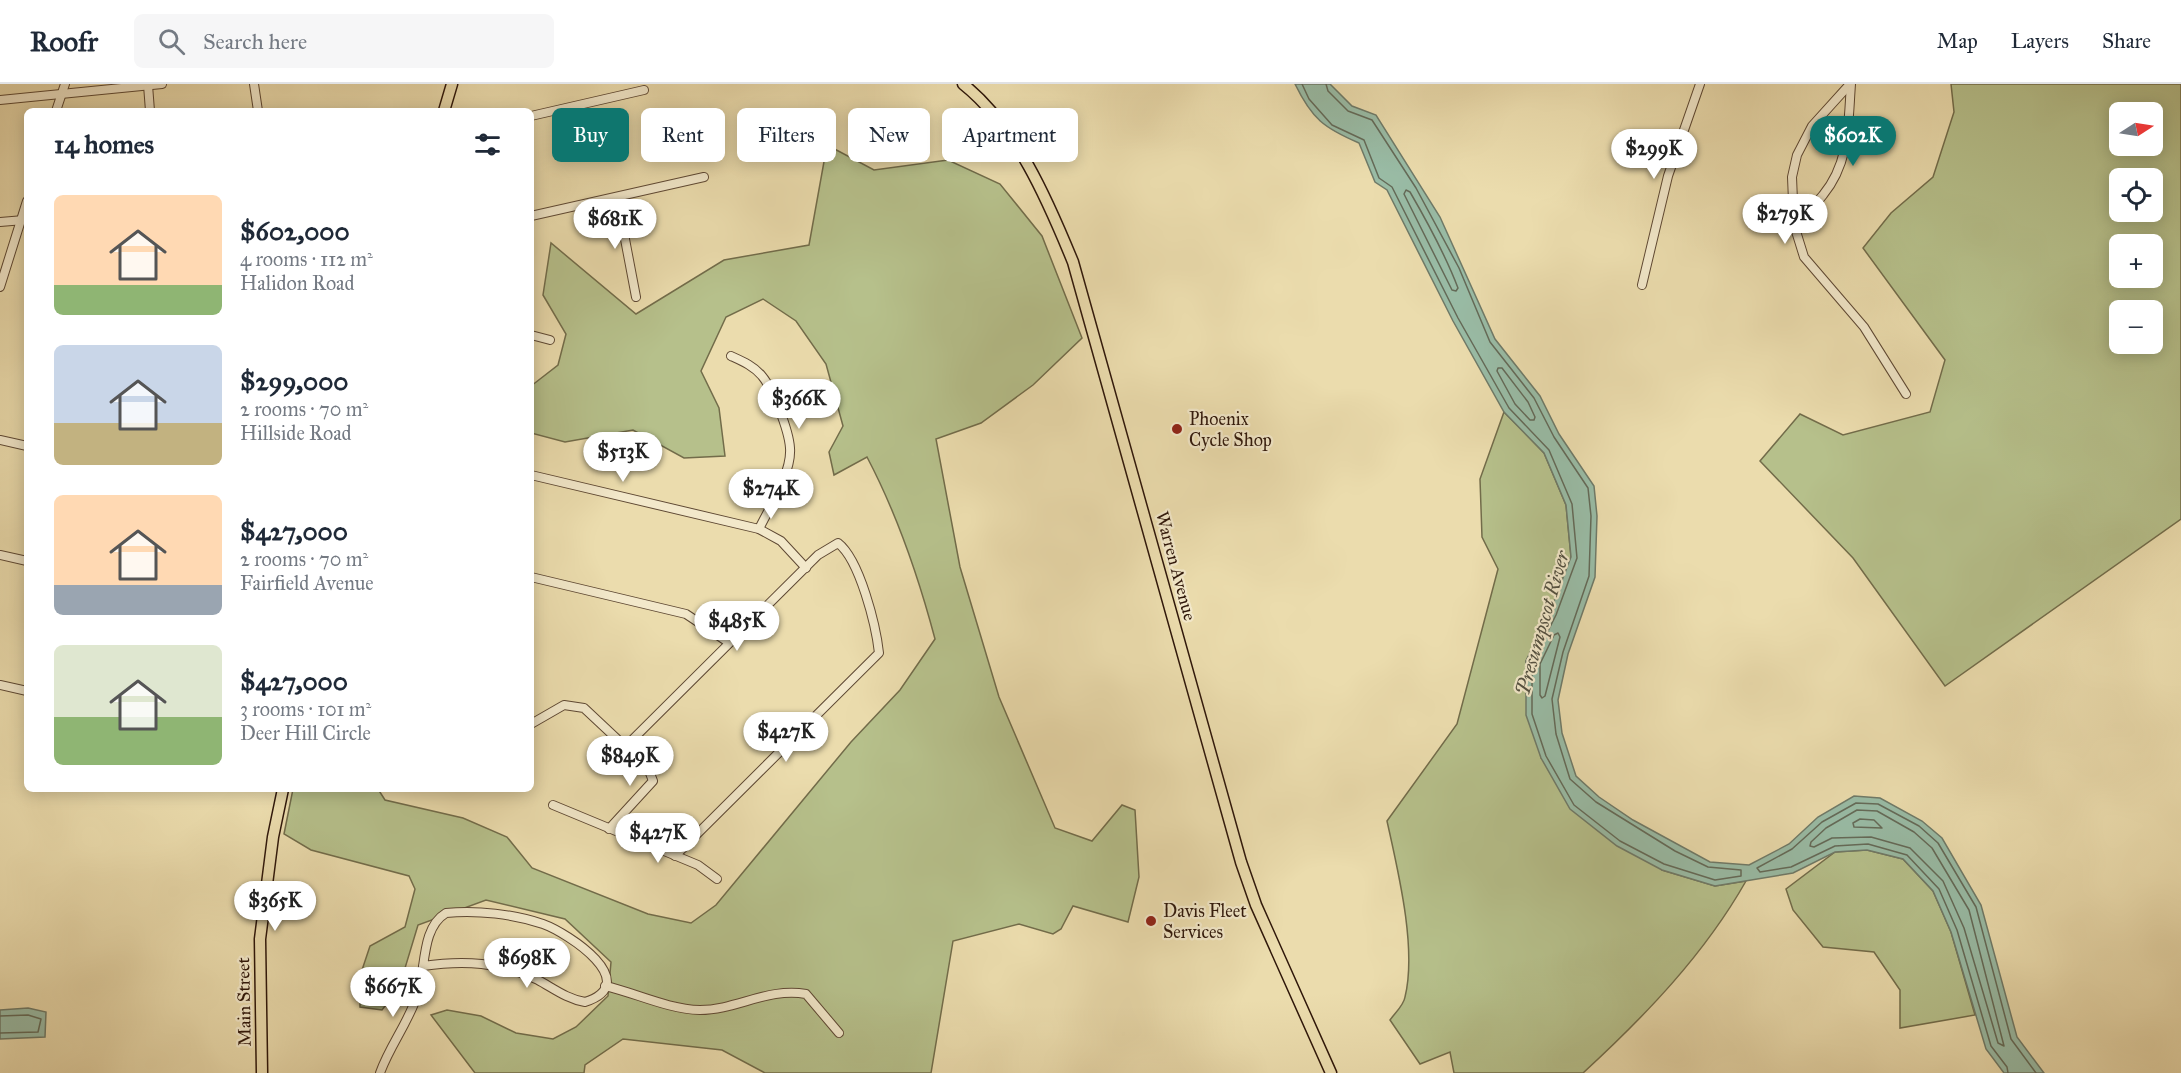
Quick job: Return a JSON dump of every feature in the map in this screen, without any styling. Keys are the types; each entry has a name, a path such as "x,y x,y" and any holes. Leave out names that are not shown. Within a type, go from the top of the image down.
{"main road":[{"path":"445,108 452,84"},
{"name":"Warren Avenue","path":"963,84 984,105 1017,148 1054,216 1073,262 1241,862 1256,905 1331,1073"},
{"name":"Main Street","path":"262,1073 260,939 273,837 281,792"}],"street":[{"path":"57,108 65,84"},
{"path":"0,100 162,84"},
{"path":"254,84 258,108"},
{"path":"1642,285 1668,177 1700,84"},
{"path":"1850,84 1812,126 1797,154 1792,177 1793,201 1797,213 1795,228 1804,257 1864,327 1906,394"},
{"path":"1797,213 1803,212 1818,201 1834,180 1849,136 1850,84"},
{"path":"148,86 150,108"},
{"path":"534,115 644,90"},
{"path":"534,215 704,177"},
{"path":"617,197 636,297"},
{"path":"0,222 24,220 0,286"},
{"path":"534,336 550,340"},
{"path":"731,356 745,362 762,376 782,418 790,449 783,480 759,529"},
{"path":"0,440 24,445"},
{"path":"534,476 759,529 782,541 806,568"},
{"path":"627,745 728,642 829,546 838,543 853,560 875,630 879,654 675,856"},
{"path":"0,555 24,560"},
{"path":"534,578 686,614 728,642"},
{"path":"0,685 24,690"},
{"path":"534,722 564,705 575,705 591,714 627,745 648,768 652,781 609,829"},
{"path":"553,805 698,865 717,879"},
{"path":"380,1073 413,1007 431,932 438,918 456,912 504,916 541,924 571,940 602,964 605,971 604,986 594,999 585,1002 567,997 514,969 496,964 447,962 423,966"},
{"path":"604,986 682,1008 702,1010 775,994 806,994 839,1033"}],"shaded area":[{"path":"1951,84 2181,84 2181,519 1945,686 1853,558 1760,461 1800,414 1843,435 1930,412 1945,360 1863,248 1891,213 1933,177 1954,112"},
{"path":"836,150 848,156 848,162 859,162 874,170 942,161 952,162 1000,184 1042,236 1082,338 1033,385 981,423 936,439 960,567 999,697 1055,828 1092,841 1122,805 1135,810 1139,877 1128,922 1073,906 1061,929 1053,934 1019,924 953,941 931,1073 765,1073 722,1050 623,1039 585,1065 584,1073 475,1073 431,1015 447,1010 481,1016 516,1033 553,1039 576,1027 608,996 611,962 565,919 486,900 418,925 399,988 382,1010 360,1007 360,976 370,946 405,927 415,889 409,876 311,850 284,834 292,792 380,792 385,800 463,818 507,837 532,868 648,914 691,923 716,905 851,742 900,690 935,639 906,546 867,457 834,475 829,452 843,426 826,364 796,321 763,299 726,317 701,371 719,408 725,456 684,458 633,430 565,442 534,434 534,384 558,365 566,334 543,295 551,243 636,314 724,260 809,245 824,162 836,162"},
{"path":"1504,412 1544,453 1566,505 1571,557 1550,612 1526,661 1541,758 1662,870 1715,886 1746,881 1712,934 1672,983 1651,1007 1583,1073 1454,1073 1450,1052 1420,1064 1390,1020 1404,1000 1409,956 1405,909 1387,821 1457,724 1498,569 1482,537 1480,479"},
{"path":"1867,850 1903,859 1933,891 1951,932 1975,1015 1900,1028 1900,990 1874,952 1823,947 1793,910 1786,889 1835,852"}],"water":[{"path":"1295,84 1330,84 1352,106 1376,115 1440,217 1495,339 1540,396 1559,434 1594,486 1597,516 1595,577 1568,654 1558,700 1562,733 1576,776 1599,797 1633,820 1710,862 1749,865 1789,844 1818,817 1854,796 1880,798 1922,821 1942,838 1981,905 2017,1037 2044,1073 2004,1073 1986,1049 1951,932 1933,891 1903,859 1867,850 1835,852 1793,873 1715,886 1662,870 1617,846 1570,809 1541,758 1526,715 1526,661 1550,612 1571,557 1566,505 1544,453 1504,412 1453,321 1387,190 1375,182 1359,143 1320,121 1307,106"},
{"path":"28,1008 46,1012 45,1037 0,1039 0,1010"}],"place":[{"name":"Phoenix Cycle Shop","path":"1177,429"},
{"name":"Davis Fleet Services","path":"1151,921"}],"water label":[{"name":"Presumpscot River","path":"1542,623"}]}
